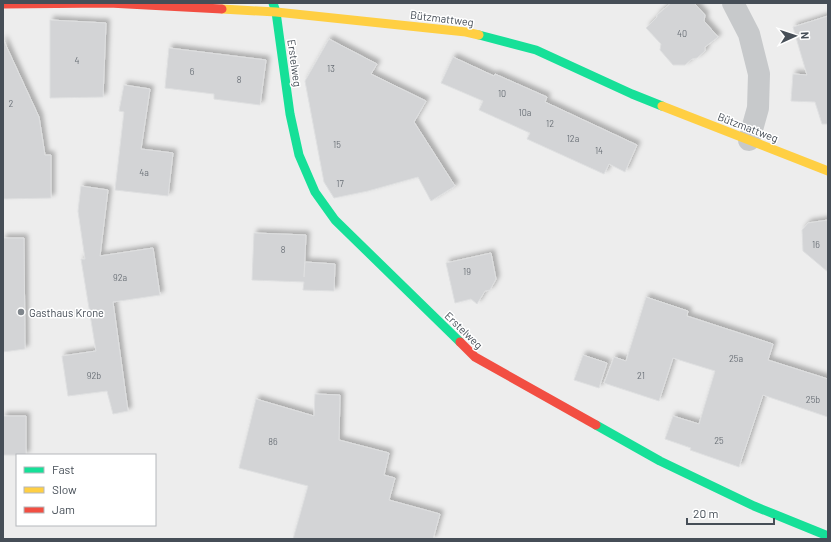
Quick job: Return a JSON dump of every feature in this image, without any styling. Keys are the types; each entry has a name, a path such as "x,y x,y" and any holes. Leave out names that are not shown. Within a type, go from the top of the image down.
{"street":[{"name":"Erstelweg","path":"273,3 276,12 291,121 299,155 315,192 335,220 475,358 660,461 754,506 828,536"},
{"path":"733,3 749,34 759,74 758,108 749,140"},
{"name":"Bützmattweg","path":"3,4 109,4 276,12 466,32 536,50 632,94 828,171"}],"building":[{"path":"671,3 694,3 705,15 704,21 718,37 705,47 705,51 697,58 692,59 685,65 673,65 660,50 661,44 646,28 657,17 657,15"},
{"path":"828,16 828,124 822,124 815,102 791,101 793,74 807,75 793,27"},
{"path":"50,20 106,23 103,97 50,98"},
{"path":"3,39 39,117 45,155 51,155 51,198 3,199"},
{"path":"329,39 377,64 371,74 426,101 414,122 455,186 431,201 418,177 368,191 334,198 324,182 305,81"},
{"path":"169,48 266,60 260,105 214,99 214,94 165,88"},
{"path":"453,57 494,76 495,74 547,97 545,102 637,145 625,172 609,164 604,174 527,139 530,133 479,110 483,101 441,83"},
{"path":"124,85 150,89 141,149 173,153 168,196 115,190 124,112 119,111"},
{"path":"81,186 108,190 100,256 153,248 160,295 113,302 128,411 113,414 107,391 68,396 62,356 96,351 81,259 85,259 78,211"},
{"path":"828,220 828,272 803,251 802,230 808,223"},
{"path":"254,233 306,235 304,277 305,262 335,264 334,291 303,290 304,282 252,280"},
{"path":"3,238 24,238 25,349 3,352"},
{"path":"491,253 496,279 490,290 485,291 477,304 471,299 455,303 446,263"},
{"path":"646,297 688,311 687,316 773,344 768,360 828,379 828,417 763,395 739,467 690,450 691,448 665,439 673,416 699,424 715,371 673,358 659,401 604,383 614,357 626,361"},
{"path":"583,355 607,363 599,388 574,380"},
{"path":"315,394 340,395 339,440 389,453 384,475 395,478 389,500 440,514 433,539 293,539 308,486 239,468 256,399 314,416"},
{"path":"3,416 26,416 26,454 3,455"}],"traffic: fast":[{"path":"273,3 276,12 290,114 299,155 315,192 335,220 460,342"},
{"path":"479,35 536,50 632,94 662,106"},
{"path":"596,425 660,461 754,506 828,536"}],"traffic: slow":[{"path":"222,9 276,12 466,32 479,35"},
{"path":"662,106 828,171"}],"traffic: jam":[{"path":"3,4 109,3 222,9"},
{"path":"460,342 475,357 596,425"}],"place":[{"name":"Gasthaus Krone","path":"21,312"}]}
